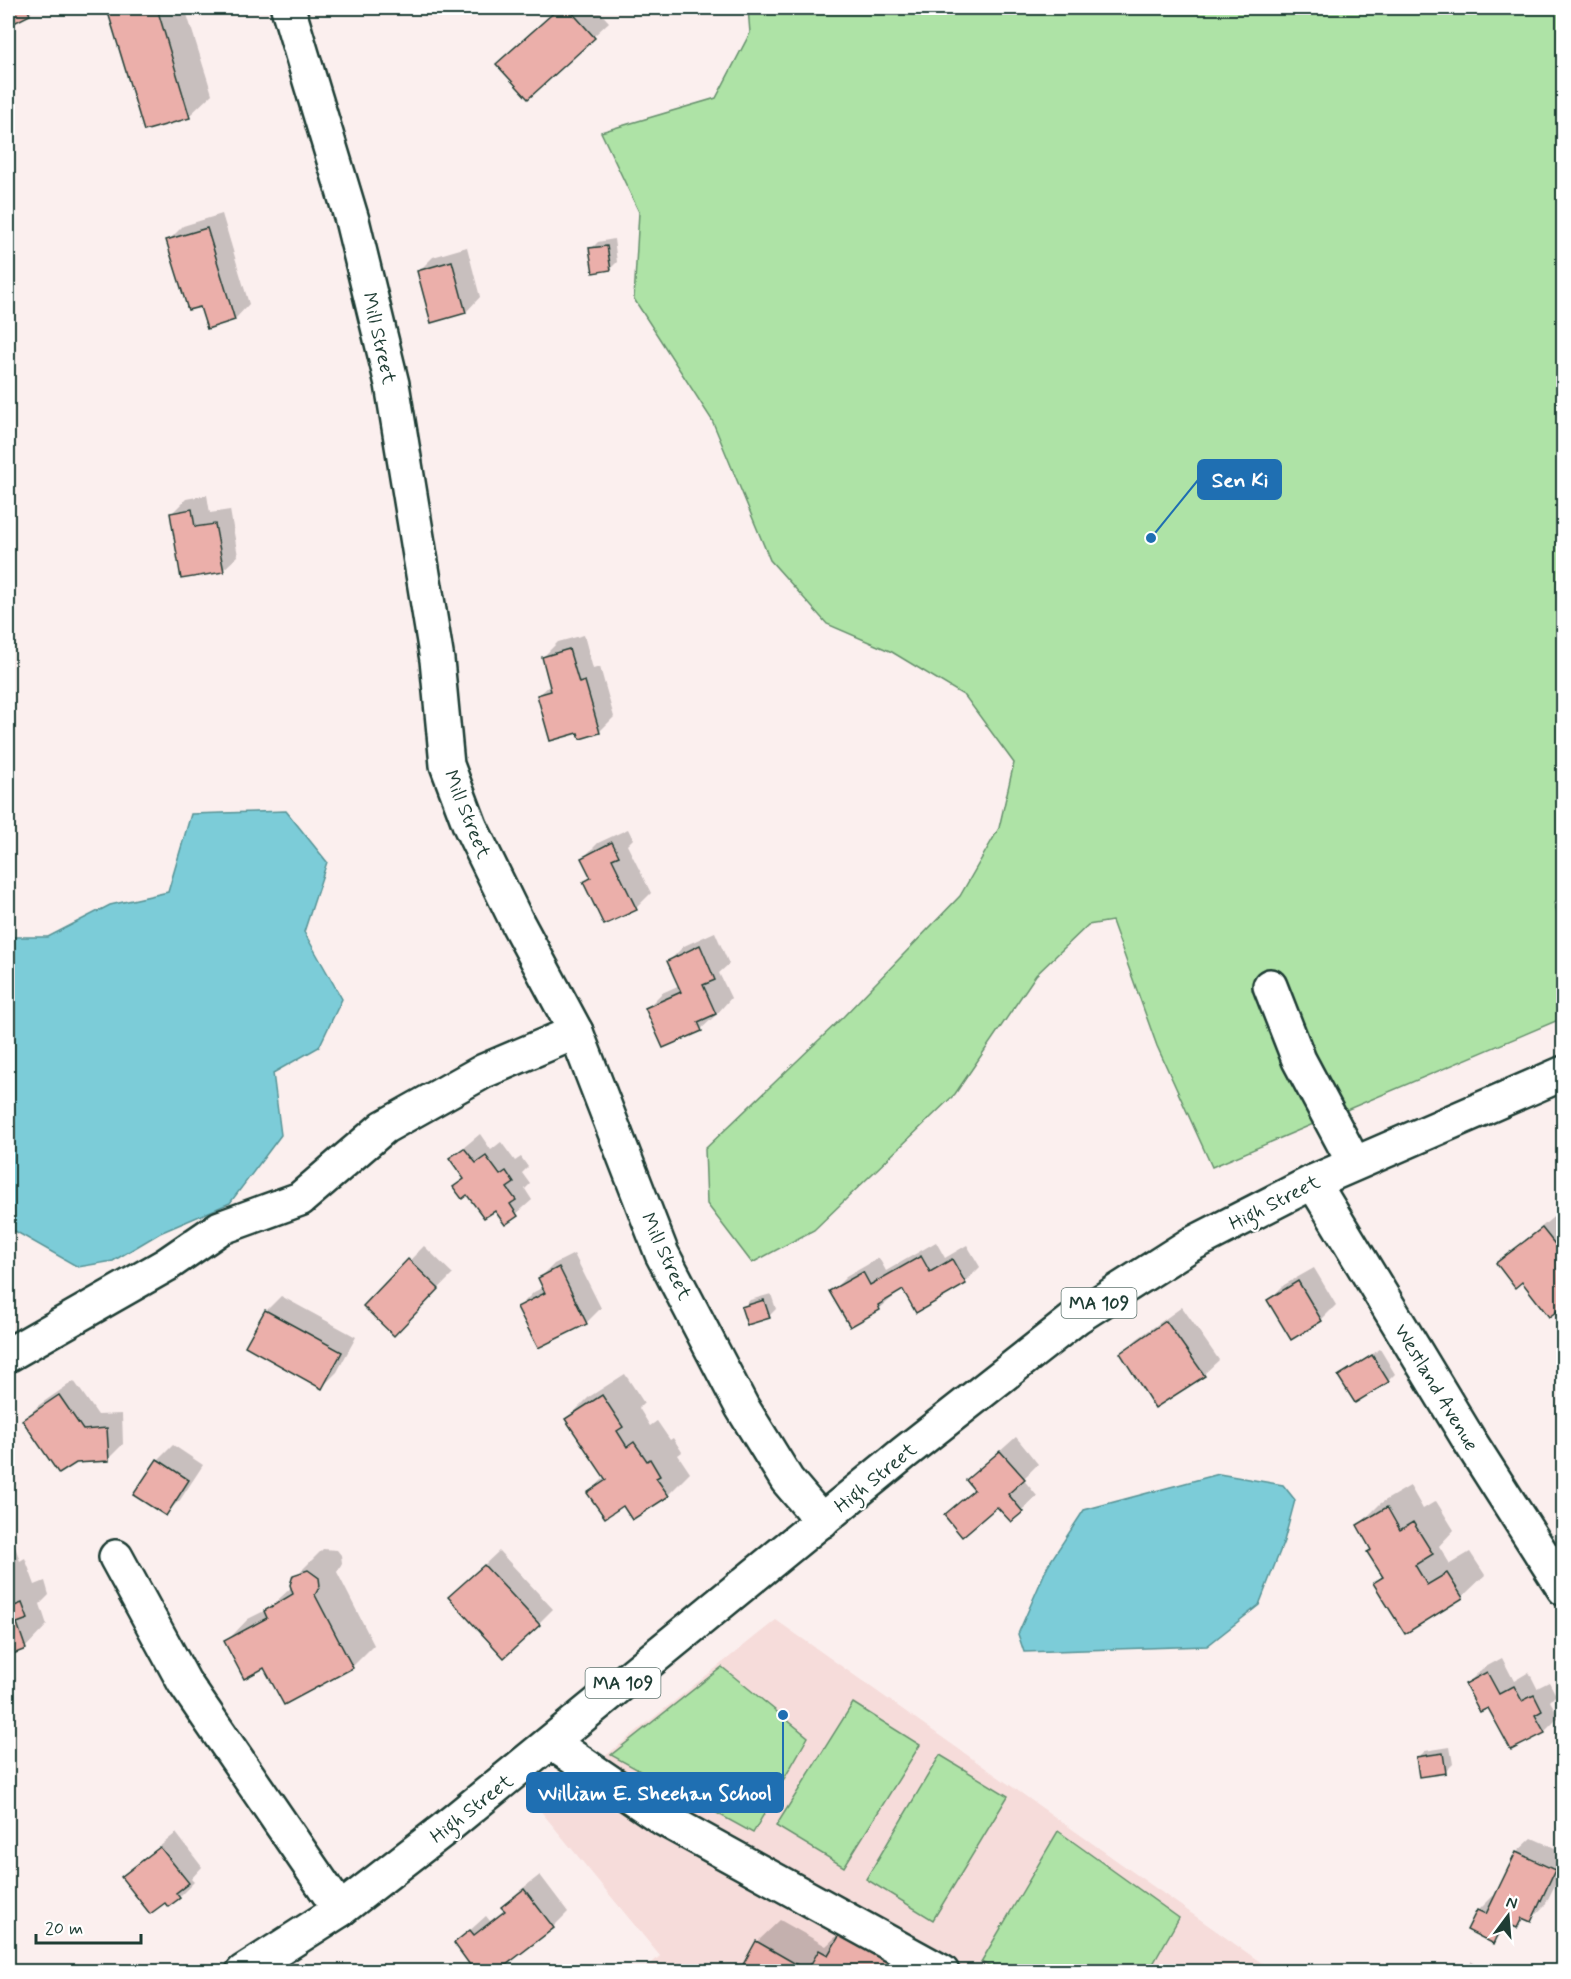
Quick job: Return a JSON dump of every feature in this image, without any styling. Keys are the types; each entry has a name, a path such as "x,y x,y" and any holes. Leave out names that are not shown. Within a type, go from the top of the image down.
{"street":[{"name":"Mill Street","path":"288,8 352,220 392,384 435,651 447,765 470,826 518,924 576,1032 662,1254 742,1407 787,1480 822,1521"},
{"path":"1270,987 1299,1060 1354,1163"},
{"path":"8,1355 166,1265 220,1228 300,1199 384,1127 484,1071 576,1032"},
{"name":"High Street","path":"243,1971 340,1910 552,1743 822,1521 1077,1317 1190,1245 1313,1182 1563,1073"},
{"name":"Westland Avenue","path":"1313,1182 1469,1440 1563,1589"},
{"path":"116,1557 184,1682 340,1910"},
{"path":"552,1743 664,1819 942,1971"}],"shaded area":[{"path":"776,1620 1273,1971 643,1971 660,1956 539,1809"}],"green space":[{"path":"748,8 1563,8 1564,898 1554,903 1563,928 1563,1018 1212,1167 1157,1046 1112,921 1088,925 1036,975 955,1094 814,1230 752,1263 707,1204 705,1149 843,1017 960,896 999,828 1014,763 965,696 892,652 827,624 770,560 712,420 634,299 639,212 601,132 716,98 750,33"},
{"path":"722,1667 808,1737 753,1833 611,1755"},
{"path":"853,1703 920,1745 844,1867 776,1826"},
{"path":"940,1755 1008,1796 933,1920 866,1879"},
{"path":"1058,1831 1179,1918 1149,1971 998,1971 981,1962"}],"water":[{"path":"286,811 327,862 304,932 342,999 319,1047 273,1073 281,1135 230,1203 160,1233 113,1261 78,1267 15,1231 8,1231 8,937 48,937 110,905 168,892 191,814"},
{"path":"1219,1474 1283,1485 1295,1500 1284,1541 1259,1605 1207,1646 1024,1652 1018,1634 1048,1565 1084,1510"}],"building":[{"path":"8,8 27,8 30,15 8,26"},
{"path":"157,8 190,118 144,131 107,9"},
{"path":"559,8 568,8 595,38 528,99 496,64"},
{"path":"207,228 235,320 207,329 200,307 188,310 166,240"},
{"path":"607,246 611,270 593,273 589,248"},
{"path":"452,261 466,313 431,323 417,271"},
{"path":"192,509 195,527 215,524 224,572 181,579 170,513"},
{"path":"569,649 579,683 585,681 600,733 580,739 578,733 550,741 537,695 551,691 542,657"},
{"path":"612,842 619,856 612,859 637,910 604,925 583,882 591,878 581,858"},
{"path":"700,945 715,980 703,985 716,1014 698,1022 702,1031 663,1048 645,1008 681,992 667,961"},
{"path":"464,1148 476,1163 486,1156 500,1175 506,1171 514,1183 507,1188 516,1200 510,1204 518,1216 505,1225 495,1211 484,1218 467,1195 462,1199 453,1187 464,1179 449,1158"},
{"path":"1542,1228 1562,1253 1564,1252 1564,1306 1549,1317 1522,1282 1515,1288 1496,1263"},
{"path":"921,1256 930,1272 952,1259 966,1284 916,1313 903,1290 878,1305 880,1310 850,1327 829,1291 863,1272 870,1285"},
{"path":"408,1259 439,1289 394,1336 363,1306"},
{"path":"559,1267 587,1324 538,1348 517,1307 545,1293 538,1278"},
{"path":"1298,1281 1322,1321 1291,1340 1267,1300"},
{"path":"764,1300 770,1318 747,1325 741,1307"},
{"path":"265,1310 342,1352 322,1389 245,1346"},
{"path":"1166,1321 1205,1376 1155,1408 1120,1353"},
{"path":"1372,1355 1389,1382 1355,1403 1338,1376"},
{"path":"59,1395 83,1430 107,1428 109,1461 76,1463 59,1474 22,1420"},
{"path":"602,1395 623,1427 617,1431 627,1447 634,1442 647,1461 650,1459 660,1476 656,1478 669,1496 632,1520 623,1506 605,1518 587,1493 606,1480 565,1419"},
{"path":"1000,1451 1025,1479 1008,1494 1023,1512 1011,1522 997,1507 962,1537 944,1515 974,1490 966,1480"},
{"path":"157,1459 189,1480 166,1516 133,1495"},
{"path":"1387,1507 1400,1530 1413,1522 1433,1554 1415,1565 1427,1585 1447,1573 1463,1598 1405,1634 1373,1583 1383,1577 1367,1552 1371,1550 1357,1525"},
{"path":"484,1565 540,1625 504,1658 448,1597"},
{"path":"308,1570 319,1578 320,1586 315,1595 353,1668 284,1705 264,1668 244,1679 224,1641 267,1618 264,1611 293,1594 290,1585 293,1575"},
{"path":"8,1594 12,1607 22,1603 28,1619 17,1623 26,1649 8,1656"},
{"path":"1487,1672 1499,1694 1514,1686 1522,1701 1534,1695 1542,1711 1535,1715 1545,1733 1511,1750 1488,1708 1480,1712 1465,1684"},
{"path":"1443,1753 1446,1773 1419,1777 1416,1757"},
{"path":"160,1847 189,1883 176,1893 180,1898 168,1907 165,1903 150,1914 121,1877"},
{"path":"1516,1852 1555,1870 1531,1922 1522,1918 1517,1928 1504,1922 1494,1944 1467,1930 1477,1910 1486,1914"},
{"path":"524,1889 554,1928 497,1972 475,1972 454,1943 470,1930 474,1935 505,1911 501,1907"},
{"path":"842,1931 913,1972 821,1972 811,1964 819,1950 828,1955"},
{"path":"756,1941 810,1972 739,1972"}],"place":[{"name":"Sen Ki","path":"1151,538"},
{"name":"William E. Sheehan School","path":"783,1715"}]}
